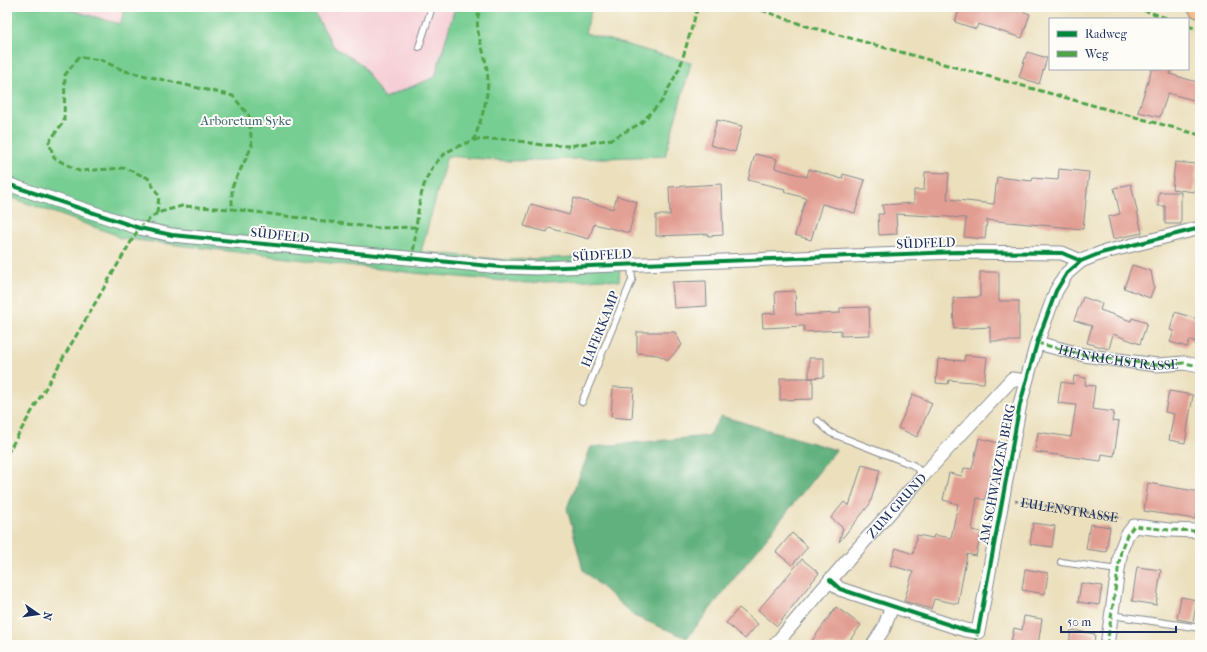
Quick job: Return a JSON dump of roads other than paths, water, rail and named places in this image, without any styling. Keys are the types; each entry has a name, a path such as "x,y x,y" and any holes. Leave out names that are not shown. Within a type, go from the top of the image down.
{"street":[{"name":"SÜDFELD","path":"7,184 139,228 172,235 500,267 537,268 631,263 956,252 1062,253 1081,261"},
{"path":"1081,261 1101,253 1200,228"},
{"name":"AM SCHWARZEN BERG","path":"892,606 965,630 978,632 1002,499 1026,381 1037,343 1056,291 1067,273 1081,261"},
{"name":"HEINRICHSTRASSE","path":"1037,343 1084,355 1118,360 1157,365 1184,363 1200,366"},
{"name":"ZUM GRUND","path":"775,645 923,474 1012,379 1026,381"},
{"name":"EULENSTRASSE","path":"1107,645 1121,550 1127,535 1134,526 1169,530 1200,531"},
{"path":"830,580 840,589 892,606 884,628 873,645"}],"lane":[{"path":"420,46 432,7"},
{"name":"HAFERKAMP","path":"582,402 632,280 631,263"},
{"path":"818,421 830,433 913,465 923,474"},
{"path":"1061,562 1118,570"},
{"path":"1111,615 1200,628"}],"park label":[{"name":"Arboretum Syke","path":"246,120"}]}
